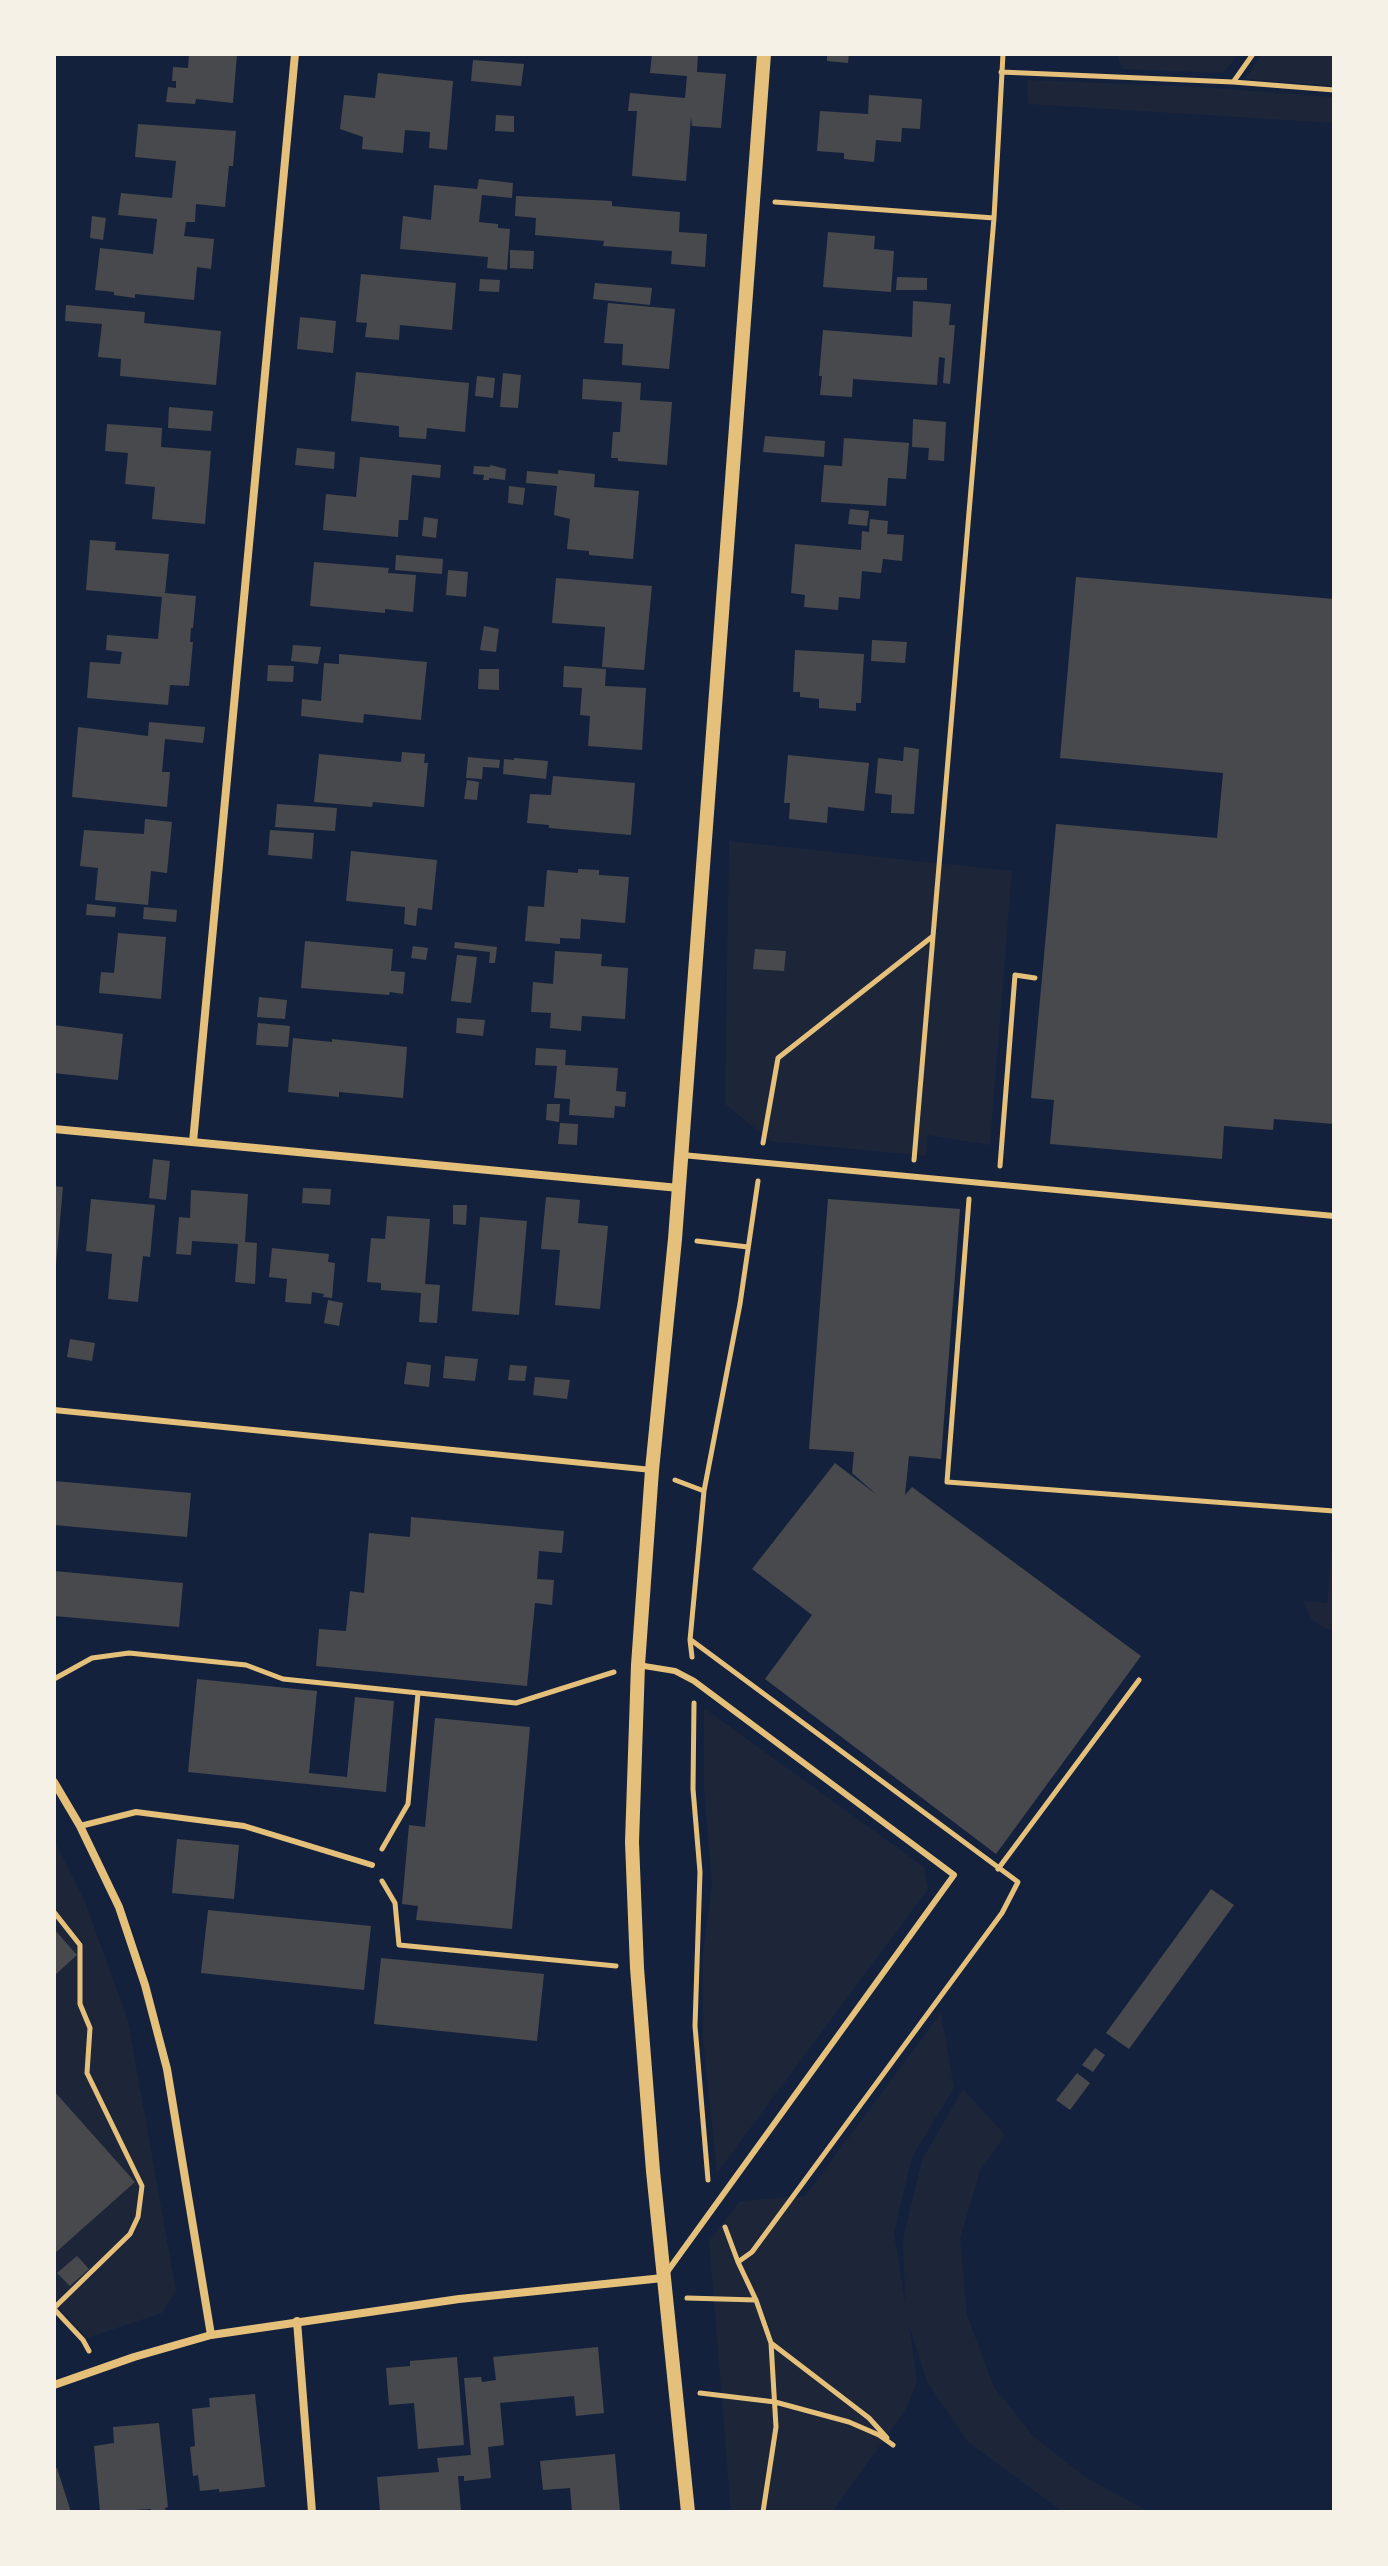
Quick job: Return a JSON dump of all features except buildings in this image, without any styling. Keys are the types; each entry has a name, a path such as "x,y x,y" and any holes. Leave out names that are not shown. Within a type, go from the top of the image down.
{"street":[{"path":"193,1142 295,54"},
{"path":"688,2512 663,2278 637,1968 632,1842 638,1665 652,1470 682,1155 764,54"},
{"path":"54,1129 679,1188"},
{"path":"54,1782 80,1826 119,1907 145,1985 167,2069 211,2335"},
{"path":"55,2382 211,2335 459,2299 663,2278"},
{"path":"297,2321 312,2512"}],"lane":[{"path":"682,1155 1334,1216"},
{"path":"54,1410 652,1470"},
{"path":"638,1665 675,1671 694,1681 954,1875 663,2278"},
{"path":"80,1826 136,1812 244,1826 372,1865"}],"path":[{"path":"913,1177 994,218 1003,54"},
{"path":"1233,82 1253,54"},
{"path":"1001,72 1233,82 1334,90"},
{"path":"753,201 994,218"},
{"path":"763,2512 776,2427 771,2343 707,2177 695,2026 700,1872 693,1789 694,1681 690,1640 704,1491 740,1304 778,1058 933,936"},
{"path":"998,1185 1015,975 1035,978"},
{"path":"970,1182 947,1482 1334,1511"},
{"path":"675,1239 748,1247"},
{"path":"690,1640 1018,1882 1002,1913 752,2252 738,2262"},
{"path":"54,1679 92,1658 129,1653 246,1665 283,1679 516,1703 638,1665"},
{"path":"998,1869 1139,1680"},
{"path":"418,1693 408,1804 372,1865 395,1903 399,1945 637,1968"},
{"path":"54,1912 80,1945 80,2004 90,2028 87,2073 142,2186 138,2217 130,2234 54,2309 83,2340 99,2369"},
{"path":"666,2298 756,2300"},
{"path":"675,2390 775,2402 849,2422 893,2445 869,2418 771,2343"}],"shaded area":[{"path":"1117,54 1239,54 1223,73 1122,69"},
{"path":"1262,54 1334,54 1334,86 1245,79"},
{"path":"1027,80 1200,87 1334,97 1334,123 1028,104"},
{"path":"729,841 1012,871 990,1145 928,1135 926,1156 770,1141 725,1104"},
{"path":"1334,1523 1334,1629 1326,1629 1311,1619 1303,1601 1327,1603"},
{"path":"704,1708 924,1867 928,1889 717,2173 703,2039 703,1953 712,1884 704,1790"},
{"path":"54,1840 85,1902 128,2021 176,2291 162,2313 87,2338 54,2303 54,2254 135,2182 54,2092 54,1976 77,1955 54,1929"},
{"path":"941,2013 954,2088 912,2157 894,2233 905,2302 903,2239 922,2160 963,2089 1005,2135 980,2171 960,2239 967,2315 994,2387 1033,2436 1085,2477 1149,2512 1063,2512 968,2442 927,2382 909,2325 917,2382 905,2411 832,2512 731,2512 709,2241 740,2201 805,2196"}]}
